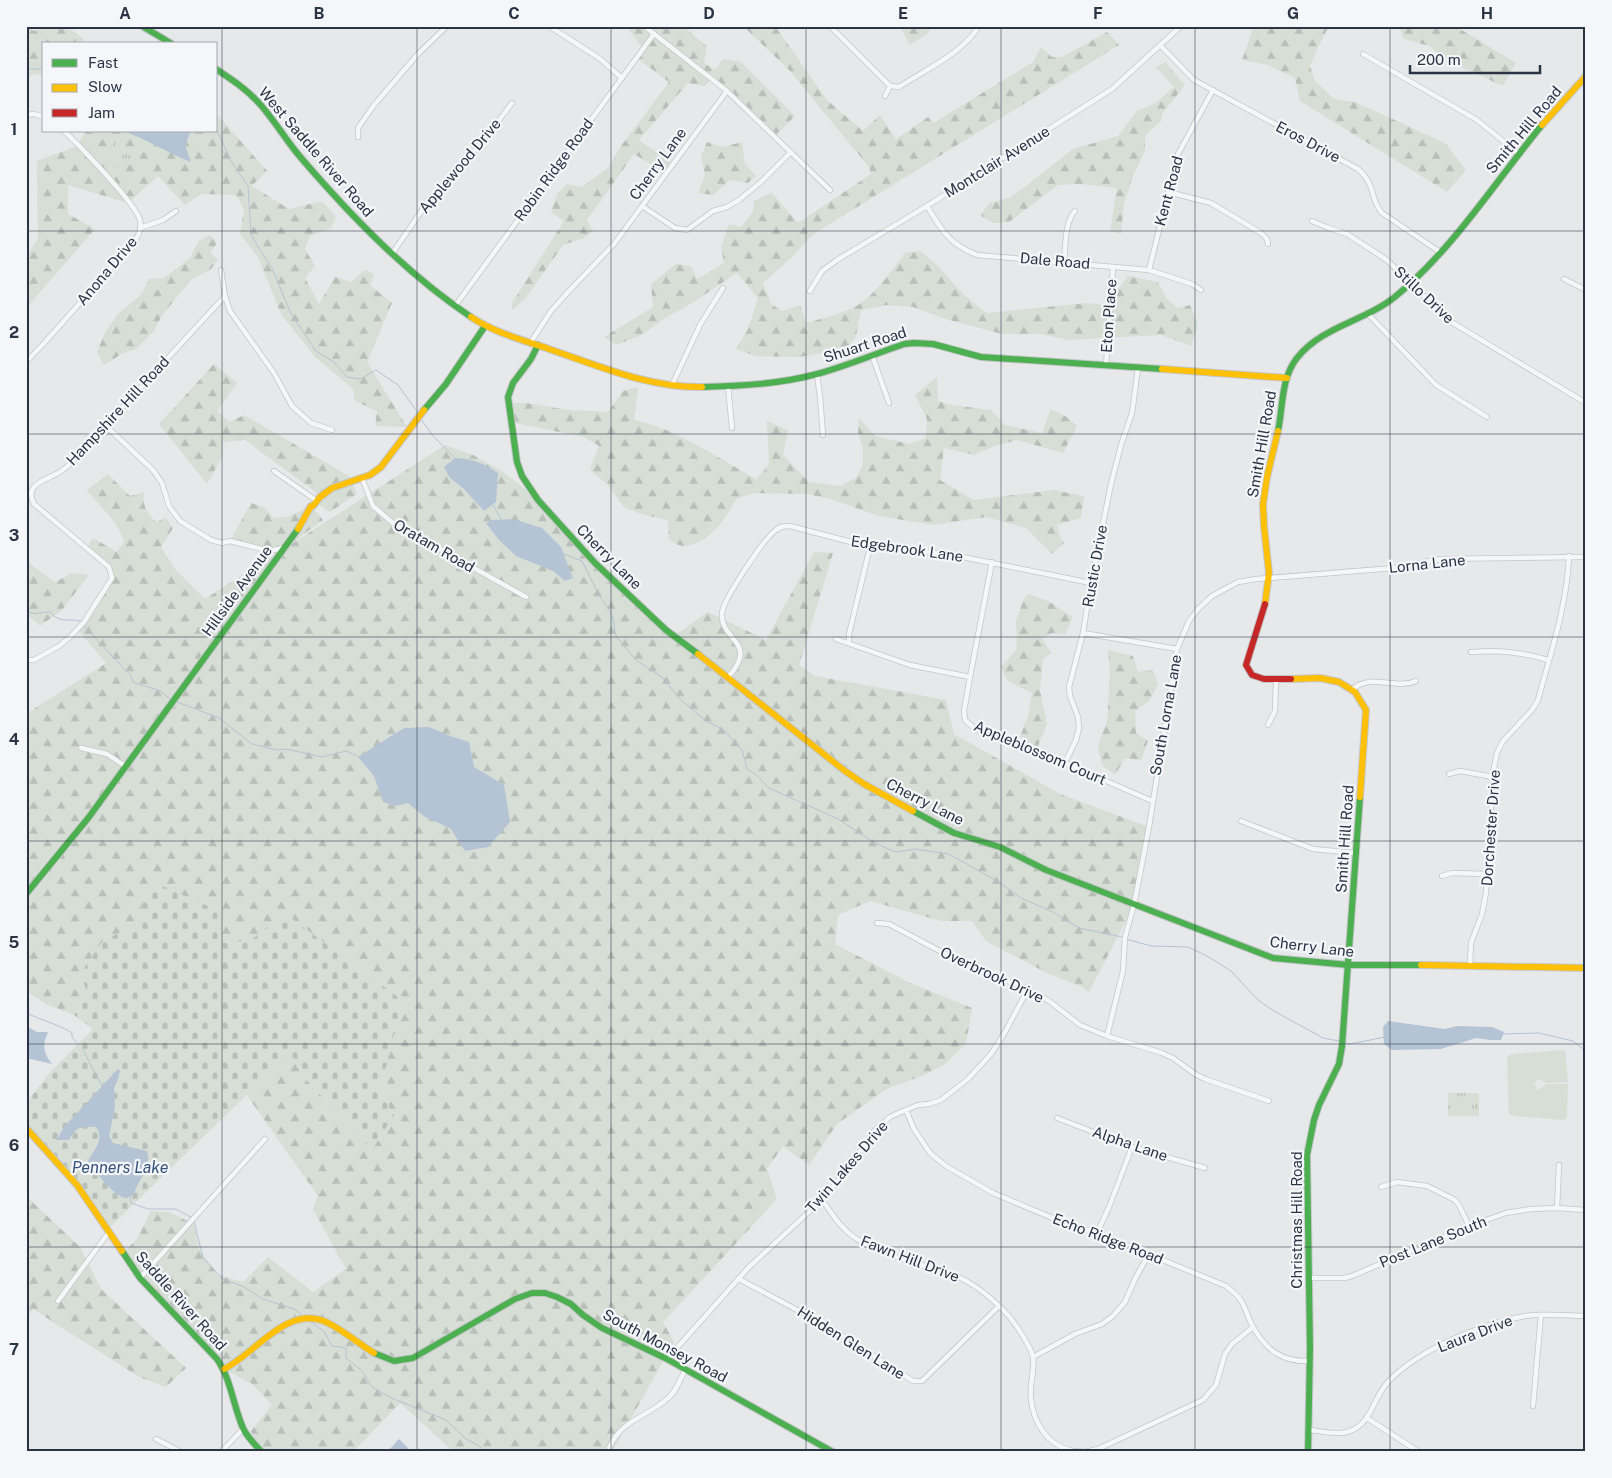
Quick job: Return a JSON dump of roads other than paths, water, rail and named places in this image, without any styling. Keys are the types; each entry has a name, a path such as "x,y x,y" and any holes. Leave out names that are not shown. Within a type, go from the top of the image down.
{"street":[{"path":"142,26 169,42"},
{"path":"358,137 358,128 374,105 418,54 447,26"},
{"path":"549,26 594,55 622,78"},
{"path":"644,26 727,91 830,190"},
{"path":"830,26 890,86 899,87 961,48 975,34 979,26"},
{"name":"Montclair Avenue","path":"810,291 822,271 837,260 927,206 1112,89 1181,26"},
{"name":"Robin Ridge Road","path":"455,306 654,34"},
{"name":"Eros Drive","path":"1160,45 1194,80 1358,170 1366,177 1371,186 1376,207 1440,252"},
{"path":"1363,54 1477,120 1519,154"},
{"name":"West Saddle River Road","path":"218,70 237,82 253,96 301,158 362,225 392,254 455,306 485,326 574,356"},
{"name":"Smith Hill Road","path":"1349,965 1366,710 1363,702 1353,689 1335,680 1322,678 1276,680 1256,678 1247,670 1246,665 1264,608 1270,579 1263,517 1264,499 1287,378 1298,356 1316,339 1368,314 1396,296 1411,282 1458,232 1519,154 1586,76"},
{"path":"885,96 890,86"},
{"name":"Kent Road","path":"1149,270 1178,154 1213,90"},
{"name":"Cherry Lane","path":"531,342 568,292 604,256 727,91"},
{"name":"Applewood Drive","path":"392,254 429,200 481,144 512,104"},
{"path":"26,115 34,114 42,116"},
{"name":"Anona Drive","path":"26,362 134,242 140,228 139,217 132,206 65,132"},
{"path":"642,206 675,228 688,230 713,211 727,207 739,200 762,181 791,152"},
{"path":"1168,192 1211,203 1261,232 1268,244"},
{"name":"Dale Road","path":"927,206 945,235 953,243 977,255 1149,270 1192,284 1201,290"},
{"path":"140,228 163,220 176,211"},
{"path":"1064,262 1069,218 1075,211"},
{"name":"Stillo Drive","path":"1312,221 1346,234 1388,260 1448,320 1586,403"},
{"name":"Eton Place","path":"1106,366 1113,266"},
{"path":"221,270 224,296 234,318 274,373 292,406 311,423 332,430"},
{"path":"1564,279 1586,290"},
{"path":"672,385 700,325 723,288"},
{"name":"Hampshire Hill Road","path":"26,660 34,660 70,638 84,622 111,582 112,574 109,567 36,507 31,497 35,485 66,468 224,296"},
{"path":"1368,314 1436,385 1487,416"},
{"name":"Hillside Avenue","path":"26,894 89,817 283,548 311,506 332,488 370,475 381,467 446,384 485,326"},
{"name":"Shuart Road","path":"574,356 635,379 690,387 728,386 792,379 816,374 918,341 932,343 981,357 1287,378"},
{"name":"Cherry Lane","path":"538,345 531,360 508,394 517,462 522,476 538,500 595,563 666,630 864,784 954,833 1000,847 1046,870 1273,958 1349,965 1470,965 1586,968"},
{"path":"872,355 889,403"},
{"name":"Rustic Drive","path":"1065,763 1076,740 1079,728 1078,717 1070,696 1069,687 1083,633 1091,582 1111,484 1132,413 1138,368"},
{"path":"816,374 820,397 822,435"},
{"path":"728,386 732,428"},
{"path":"106,426 153,470 162,482 168,506 180,521 211,540 222,543 230,542 269,551 283,548"},
{"path":"274,471 317,501"},
{"name":"Oratam Road","path":"362,478 372,506 393,524 526,597"},
{"name":"Edgebrook Lane","path":"728,677 737,668 741,658 738,645 724,622 722,614 724,606 737,582 776,530 783,526 790,526 870,547 948,554 1091,582"},
{"path":"849,643 849,634 870,547"},
{"name":"Dorchester Drive","path":"1470,965 1471,943 1482,914 1487,874 1493,777 1497,753 1502,741 1532,710 1538,700 1564,602 1568,581 1569,556"},
{"name":"Lorna Lane","path":"1270,579 1394,568 1440,559 1586,557"},
{"name":"Appleblossom Court","path":"992,562 964,711 969,726 1065,763 1152,801"},
{"name":"South Lorna Lane","path":"1107,1036 1124,971 1125,936 1134,905 1149,827 1177,649 1189,621 1198,609 1212,596 1238,582 1270,579"},
{"path":"1083,633 1177,649"},
{"path":"836,639 910,664 970,677"},
{"path":"1471,652 1495,650 1548,660"},
{"path":"1268,725 1274,711 1276,680"},
{"path":"1353,689 1366,681 1405,684 1416,681"},
{"path":"80,748 107,754 125,766"},
{"path":"1449,774 1460,771 1493,777"},
{"path":"1241,820 1313,849 1356,853"},
{"path":"1442,876 1452,873 1487,874"},
{"name":"Overbrook Drive","path":"877,923 889,924 966,965 1028,989 1049,1001 1080,1025 1107,1036 1162,1053 1205,1079 1269,1101"},
{"name":"Christmas Hill Road","path":"1308,1452 1310,1420 1310,1278 1307,1155 1319,1105 1340,1059 1346,976 1349,965"},
{"name":"Twin Lakes Drive","path":"667,1359 749,1267 822,1200 846,1171 866,1140 875,1130 890,1117 918,1105 941,1100 968,1079 991,1054 1028,989"},
{"name":"Echo Ridge Road","path":"906,1110 921,1141 930,1153 946,1166 993,1193 1226,1286 1239,1298 1253,1327 1276,1355 1299,1362 1310,1361"},
{"name":"Alpha Lane","path":"1057,1118 1132,1146 1204,1168"},
{"name":"Saddle River Road","path":"26,1128 77,1185 140,1278 217,1359 224,1369 243,1429 250,1441 262,1452"},
{"path":"140,1278 265,1139"},
{"path":"1097,1233 1132,1146"},
{"path":"1558,1208 1559,1165"},
{"path":"1381,1187 1397,1182 1427,1186 1455,1200 1469,1226"},
{"name":"Fawn Hill Drive","path":"822,1200 846,1230 867,1245 921,1266 954,1275 979,1289 1010,1317 1033,1357"},
{"name":"Post Lane South","path":"1310,1278 1344,1278 1352,1276 1469,1226 1506,1213 1531,1209 1586,1210"},
{"path":"58,1301 109,1232"},
{"path":"1149,1254 1125,1302 1113,1316 1102,1324 1075,1334 1033,1357 1031,1399 1037,1422 1043,1433 1055,1444 1069,1450 1085,1452 1098,1449 1203,1400 1216,1385 1225,1354 1232,1344 1253,1327"},
{"name":"Hidden Glen Lane","path":"739,1279 830,1327 913,1381 922,1381 999,1306"},
{"name":"South Monsey Road","path":"224,1369 245,1358 275,1332 291,1322 301,1317 311,1316 322,1320 393,1361 403,1361 413,1358 515,1299 532,1293 545,1293 571,1304 582,1315 602,1328 667,1359 825,1450 833,1452"},
{"path":"1533,1406 1541,1315"},
{"name":"Laura Drive","path":"1309,1430 1346,1432 1354,1429 1367,1418 1383,1389 1394,1376 1416,1359 1448,1341 1506,1320 1526,1316 1586,1316"},
{"path":"610,1452 609,1448 614,1436 621,1428 667,1400 685,1370"},
{"path":"1367,1418 1416,1451"},
{"path":"221,1452 243,1429"},
{"path":"156,1439 181,1452"}],"water":[{"path":"125,132 191,132 185,145 191,162 174,154"},
{"path":"455,458 478,462 498,473 496,502 484,511 464,489 450,478 444,467"},
{"path":"513,519 542,528 561,547 573,578 565,581 553,571 516,556 499,540 486,523 492,520"},
{"path":"429,727 469,742 474,767 504,785 510,822 488,847 465,851 450,828 425,817 408,803 395,806 383,802 374,776 358,757 404,728"},
{"path":"1388,1021 1445,1029 1457,1026 1492,1027 1504,1032 1501,1040 1476,1038 1441,1049 1392,1050 1384,1044 1383,1027"},
{"path":"26,1026 37,1032 48,1032 44,1049 52,1064 26,1058"},
{"name":"Penners Lake","path":"118,1069 120,1071 114,1088 115,1107 109,1136 113,1143 147,1151 148,1158 148,1164 134,1195 126,1198 111,1189 88,1161 96,1149 99,1140 96,1127 80,1128 74,1132 69,1140 56,1140 65,1126"},
{"path":"399,1439 411,1451 387,1452"}],"waterway":[{"path":"26,69 42,69"},
{"path":"218,132 231,161 248,186 251,234 272,268 290,312 316,351 334,362 347,377 360,379 376,370 398,385 418,413"},
{"path":"421,419 433,436 456,459"},
{"path":"493,505 502,521"},
{"path":"564,554 582,561 598,593 612,615 616,636 635,659 663,678 679,698 705,720 725,731 742,750 747,769 769,788 838,819 886,848 896,852 915,849 949,854 997,881 1021,898 1053,912 1079,928 1122,937"},
{"path":"26,611 35,614 50,612 57,618 80,621"},
{"path":"85,627 131,676 133,682 160,691 170,699"},
{"path":"177,702 219,718 252,744 322,757 346,751 357,756"},
{"path":"1126,939 1151,946 1188,947 1207,956 1231,971 1259,1001 1274,1011 1323,1038 1339,1041"},
{"path":"26,1013 68,1030 72,1033 72,1037 77,1043"},
{"path":"1503,1034 1539,1033 1573,1041 1586,1051"},
{"path":"1345,1043 1350,1044 1385,1037"},
{"path":"83,1050 102,1086"},
{"path":"130,1196 131,1203 148,1209 176,1209 192,1218"},
{"path":"194,1221 203,1258 223,1279 242,1286 263,1299 294,1309 301,1314"},
{"path":"308,1319 325,1333 332,1346 346,1348 346,1358 362,1371 372,1387 389,1397 446,1420 466,1439 479,1446 485,1452"}]}
